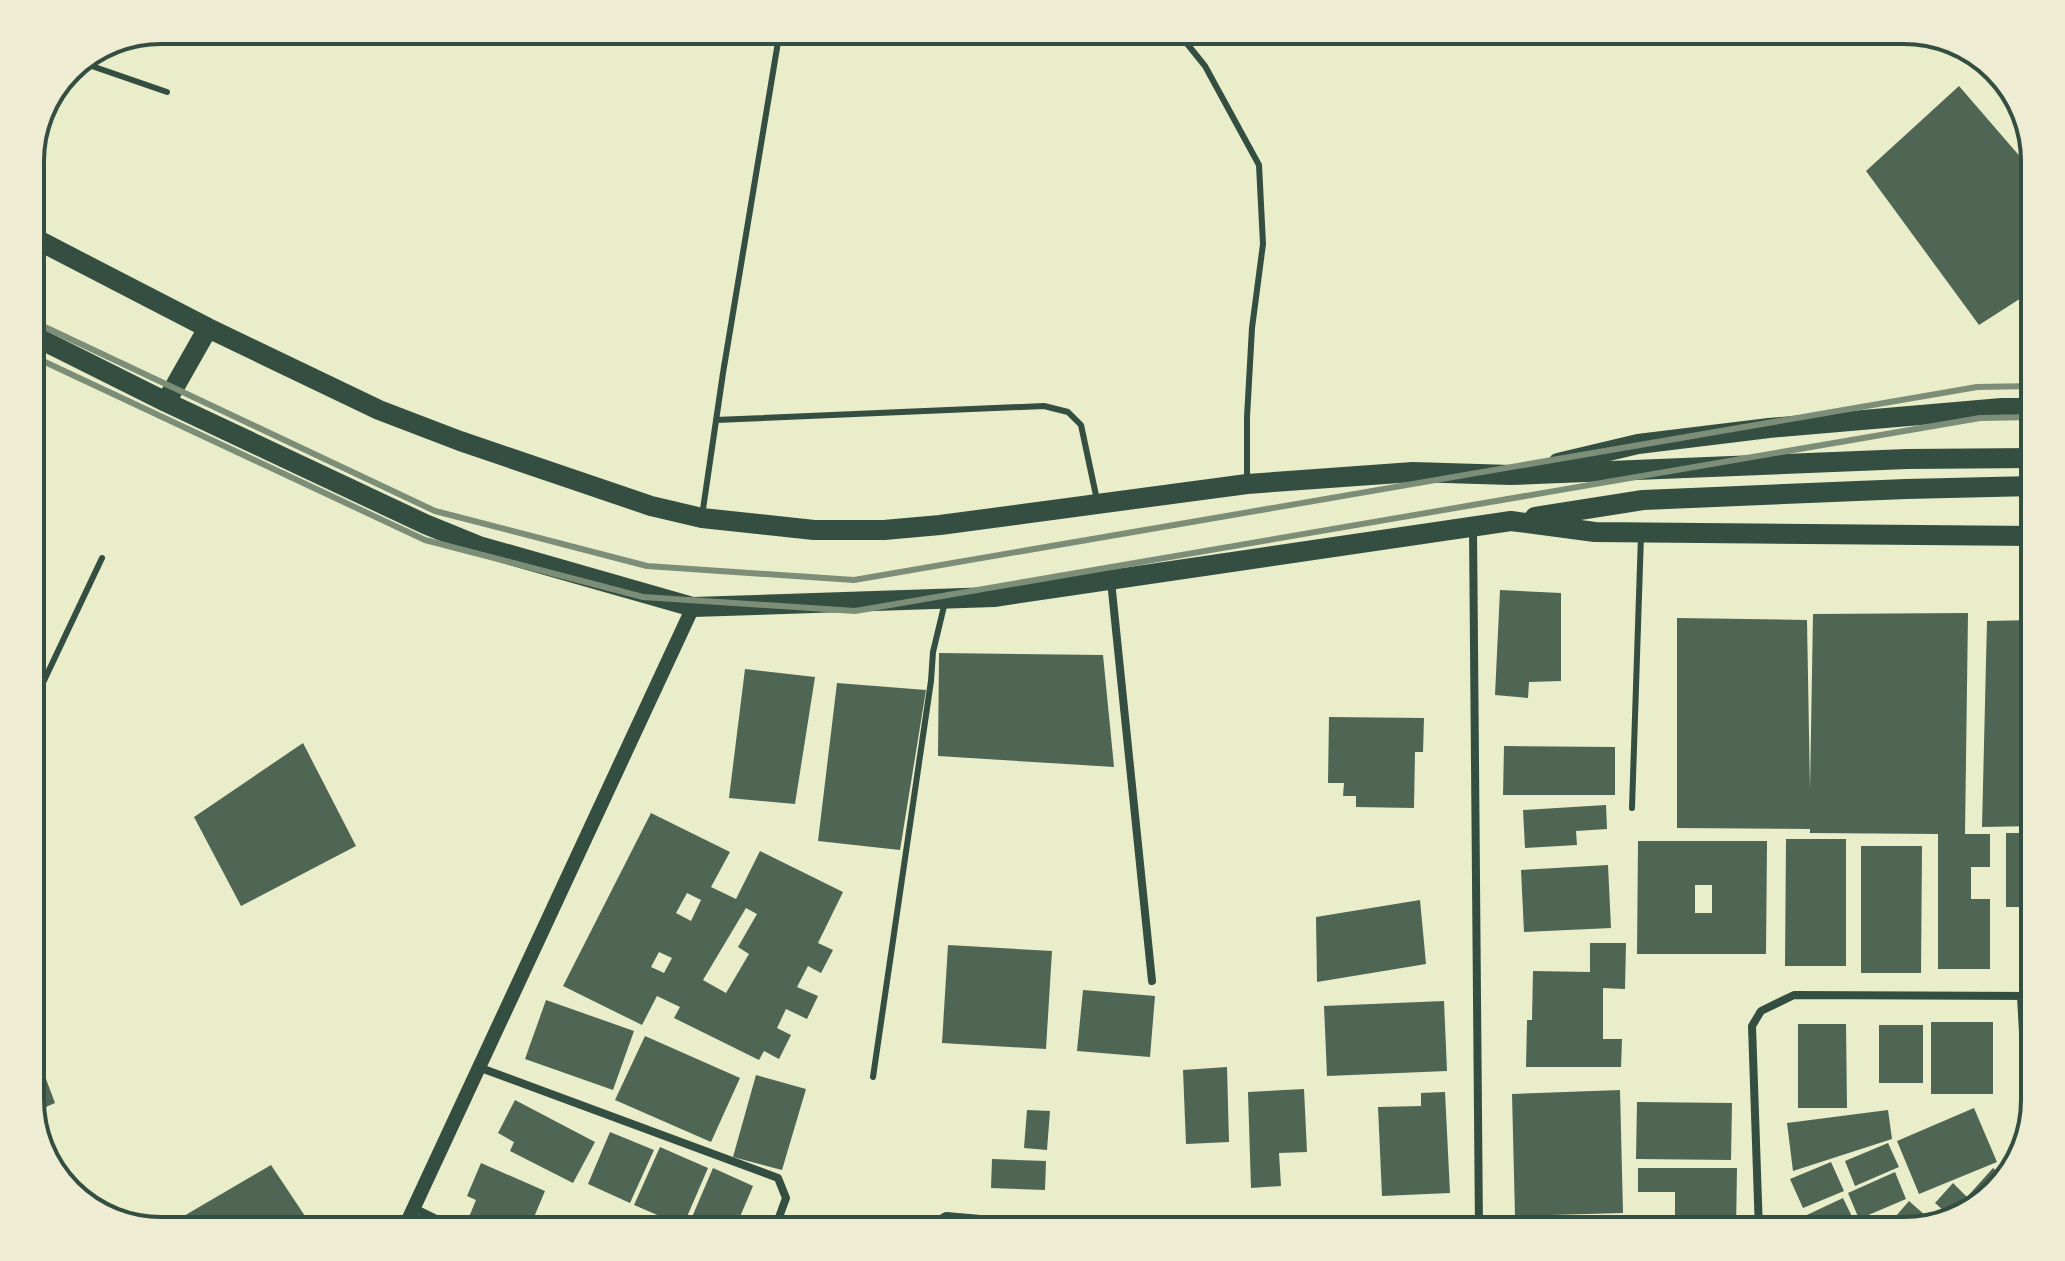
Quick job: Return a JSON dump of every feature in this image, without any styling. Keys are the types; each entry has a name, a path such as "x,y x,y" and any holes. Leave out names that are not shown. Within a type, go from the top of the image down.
{"main road":[{"path":"44,243 208,328 379,410 651,506 702,518 814,530 884,530 1247,484 1413,472 1511,475 1907,459 2021,458"},
{"path":"166,402 208,328"},
{"path":"44,341 374,501 479,546 693,607 994,597 1643,500 2021,486"},
{"path":"1511,475 1638,444 1769,428 2021,408"},
{"path":"1511,521 1595,532 2021,536"}],"street":[{"path":"1473,527 1479,1217"},
{"path":"1111,580 1152,981"},
{"path":"410,1217 693,607"},
{"path":"1759,1217 1752,1026 1761,1011 1794,995 2021,996"},
{"path":"478,1067 778,1178 786,1198 779,1217"},
{"path":"414,1208 432,1217"}],"lane":[{"path":"702,518 778,44"},
{"path":"1187,44 1205,66 1259,165 1263,244 1252,328 1247,484"},
{"path":"93,67 167,92"},
{"path":"716,420 1044,406 1068,412 1081,425 1098,504"},
{"path":"1632,808 1641,531"},
{"path":"44,681 102,558"},
{"path":"873,1077 933,652 946,598"}],"building":[{"path":"1959,86 2021,158 2021,298 1979,325 1866,171"},
{"path":"1500,590 1561,593 1561,681 1529,682 1528,698 1495,695"},
{"path":"1968,613 1965,834 1990,834 1990,867 1971,867 1971,899 1990,899 1990,969 1938,969 1938,834 1677,828 1677,618 1807,620 1810,790 1813,614"},
{"path":"2021,620 2021,826 1982,827 1987,621"},
{"path":"939,653 1103,655 1114,767 938,756"},
{"path":"745,669 815,677 795,804 729,798"},
{"path":"837,683 926,690 900,850 818,841"},
{"path":"1329,717 1424,718 1423,752 1415,752 1414,808 1356,807 1356,796 1343,796 1344,783 1328,783"},
{"path":"303,743 356,846 241,906 194,817"},
{"path":"1504,746 1615,747 1615,795 1503,795"},
{"path":"1606,805 1607,829 1576,831 1577,845 1525,848 1523,810"},
{"path":"651,813 730,852 711,887 736,899 760,851 843,892 818,943 833,950 821,973 808,966 797,987 818,996 807,1019 786,1009 777,1028 791,1035 779,1059 764,1051 759,1060 674,1018 680,1007 657,996 642,1025 563,986","holes":["687,893 701,900 691,921 676,913","746,908 757,914 738,947 749,954 726,993 703,980","659,952 672,958 664,973 651,967"]},
{"path":"2006,833 2021,833 2021,907 2006,907"},
{"path":"1786,839 1846,839 1846,966 1785,966"},
{"path":"1638,841 1767,841 1766,954 1637,954","holes":["1695,885 1712,885 1712,913 1695,913"]},
{"path":"1861,846 1922,846 1921,973 1861,973"},
{"path":"1608,865 1611,928 1524,932 1521,870"},
{"path":"1420,900 1426,964 1317,982 1316,917"},
{"path":"1590,943 1626,943 1625,989 1603,988 1603,1039 1622,1039 1621,1067 1526,1067 1527,1020 1532,1020 1533,971 1590,972"},
{"path":"948,945 1052,951 1046,1049 942,1043"},
{"path":"1083,990 1155,996 1150,1057 1077,1051"},
{"path":"546,1000 634,1031 613,1090 525,1059"},
{"path":"1444,1001 1447,1071 1327,1076 1324,1006"},
{"path":"1931,1022 1993,1022 1993,1094 1931,1094"},
{"path":"1798,1024 1846,1024 1847,1108 1798,1108"},
{"path":"1879,1025 1923,1025 1923,1083 1879,1083"},
{"path":"645,1036 740,1078 711,1142 615,1100"},
{"path":"1227,1067 1229,1142 1186,1144 1183,1070"},
{"path":"44,1074 55,1103 44,1108"},
{"path":"756,1075 806,1089 782,1170 733,1157"},
{"path":"1304,1089 1307,1152 1279,1153 1281,1186 1251,1188 1248,1092"},
{"path":"1620,1090 1623,1213 1515,1216 1512,1094"},
{"path":"1445,1092 1450,1193 1382,1196 1378,1107 1421,1106 1421,1093"},
{"path":"515,1100 595,1142 573,1183 510,1151 514,1142 498,1133"},
{"path":"1637,1102 1732,1103 1731,1160 1636,1159"},
{"path":"1974,1108 1997,1162 1919,1194 1897,1141"},
{"path":"1027,1110 1050,1111 1047,1150 1024,1148"},
{"path":"1888,1110 1892,1139 1793,1171 1787,1123"},
{"path":"610,1132 654,1150 630,1203 588,1184"},
{"path":"1888,1143 1899,1167 1855,1186 1845,1161"},
{"path":"660,1147 708,1168 687,1217 662,1217 634,1205"},
{"path":"992,1159 1046,1161 1045,1190 991,1188"},
{"path":"1831,1162 1844,1191 1803,1208 1790,1179"},
{"path":"481,1163 545,1191 534,1217 469,1217 476,1200 467,1196"},
{"path":"271,1165 306,1217 182,1217"},
{"path":"713,1168 753,1186 740,1217 692,1217"},
{"path":"1638,1168 1737,1168 1736,1217 1675,1217 1675,1192 1638,1192"},
{"path":"1993,1168 1997,1171 1975,1193 1949,1208 1943,1210 1935,1203 1953,1183 1967,1197"},
{"path":"1895,1172 1906,1199 1858,1217 1848,1193"},
{"path":"1843,1198 1852,1217 1803,1217"},
{"path":"1909,1201 1925,1215 1919,1216 1895,1217"}],"railway":[{"path":"44,327 435,511 647,566 854,580 1977,387 2021,386"},
{"path":"44,362 425,540 643,597 855,611 1980,418 2021,417"}]}
